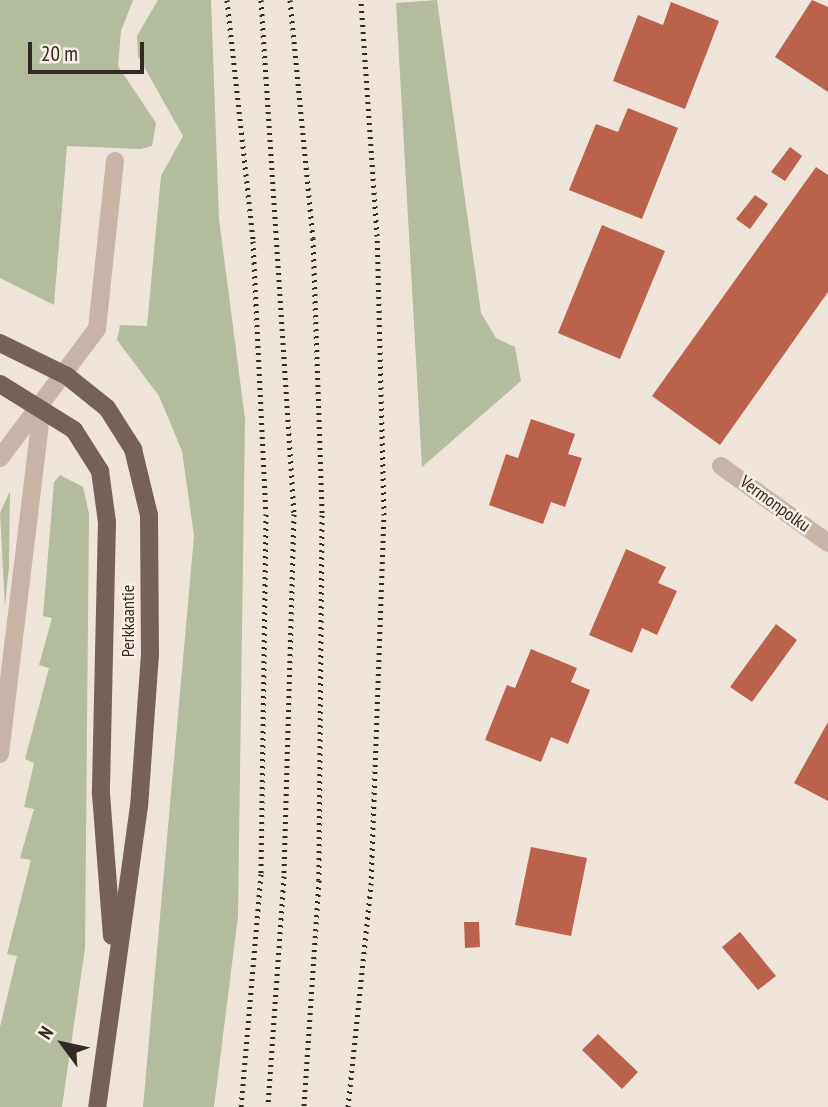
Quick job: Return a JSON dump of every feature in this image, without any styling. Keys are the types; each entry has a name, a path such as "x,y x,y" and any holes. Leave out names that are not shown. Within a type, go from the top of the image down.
{"main road":[{"name":"Perkkaantie","path":"0,343 67,376 107,408 133,449 149,515 150,654 139,806 114,968 97,1107"},
{"name":"Perkkaantie","path":"0,384 42,405 74,430 100,471 107,522 101,794 114,968"}],"street":[{"path":"0,458 67,376 97,329 115,160"},
{"path":"0,754 42,405"},
{"name":"Vermonpolku","path":"721,466 828,543"}],"green space":[{"path":"0,0 133,0 121,31 118,66 156,123 152,146 141,149 67,146 54,305 0,278"},
{"path":"158,0 211,0 219,219 245,419 238,916 214,1107 143,1107 194,536 182,451 159,396 117,340 120,325 147,326 161,176 183,136 138,56 137,36"},
{"path":"437,0 481,313 496,338 515,347 521,381 422,467 396,3"},
{"path":"60,475 83,487 89,514 85,948 62,1107 0,1107 0,1027 17,956 7,954 31,860 20,858 34,809 24,807 34,763 25,759 49,668 39,665 52,618 43,616 54,482"},
{"path":"10,491 9,566 5,607 0,513"}],"building":[{"path":"812,0 828,7 828,92 775,57"},
{"path":"671,2 719,21 685,109 613,81 638,15 663,25"},
{"path":"628,108 678,128 642,219 569,190 596,124 618,132"},
{"path":"790,147 802,156 785,181 771,172"},
{"path":"816,167 828,175 828,292 720,445 652,396"},
{"path":"755,195 768,204 750,229 736,219"},
{"path":"602,225 665,251 620,359 558,333"},
{"path":"531,419 575,434 568,454 582,458 565,507 551,502 543,524 489,505 506,454 518,458"},
{"path":"626,549 666,567 658,583 677,591 657,635 642,628 632,653 589,635"},
{"path":"776,624 797,640 752,702 730,687"},
{"path":"531,649 577,668 571,682 590,690 568,744 551,737 541,762 485,740 507,685 515,688"},
{"path":"828,722 828,801 794,783"},
{"path":"531,847 587,858 571,936 515,925"},
{"path":"464,922 479,922 480,947 465,948"},
{"path":"740,932 776,976 758,990 722,947"},
{"path":"598,1034 638,1072 622,1089 582,1050"}],"railway":[{"path":"227,0 253,241 266,514 261,874 241,1107"},
{"path":"261,0 294,514 284,876 268,1107"},
{"path":"290,0 313,238 322,515 319,880 304,1107"},
{"path":"348,1107 371,885 384,515 377,236 361,0"}]}
